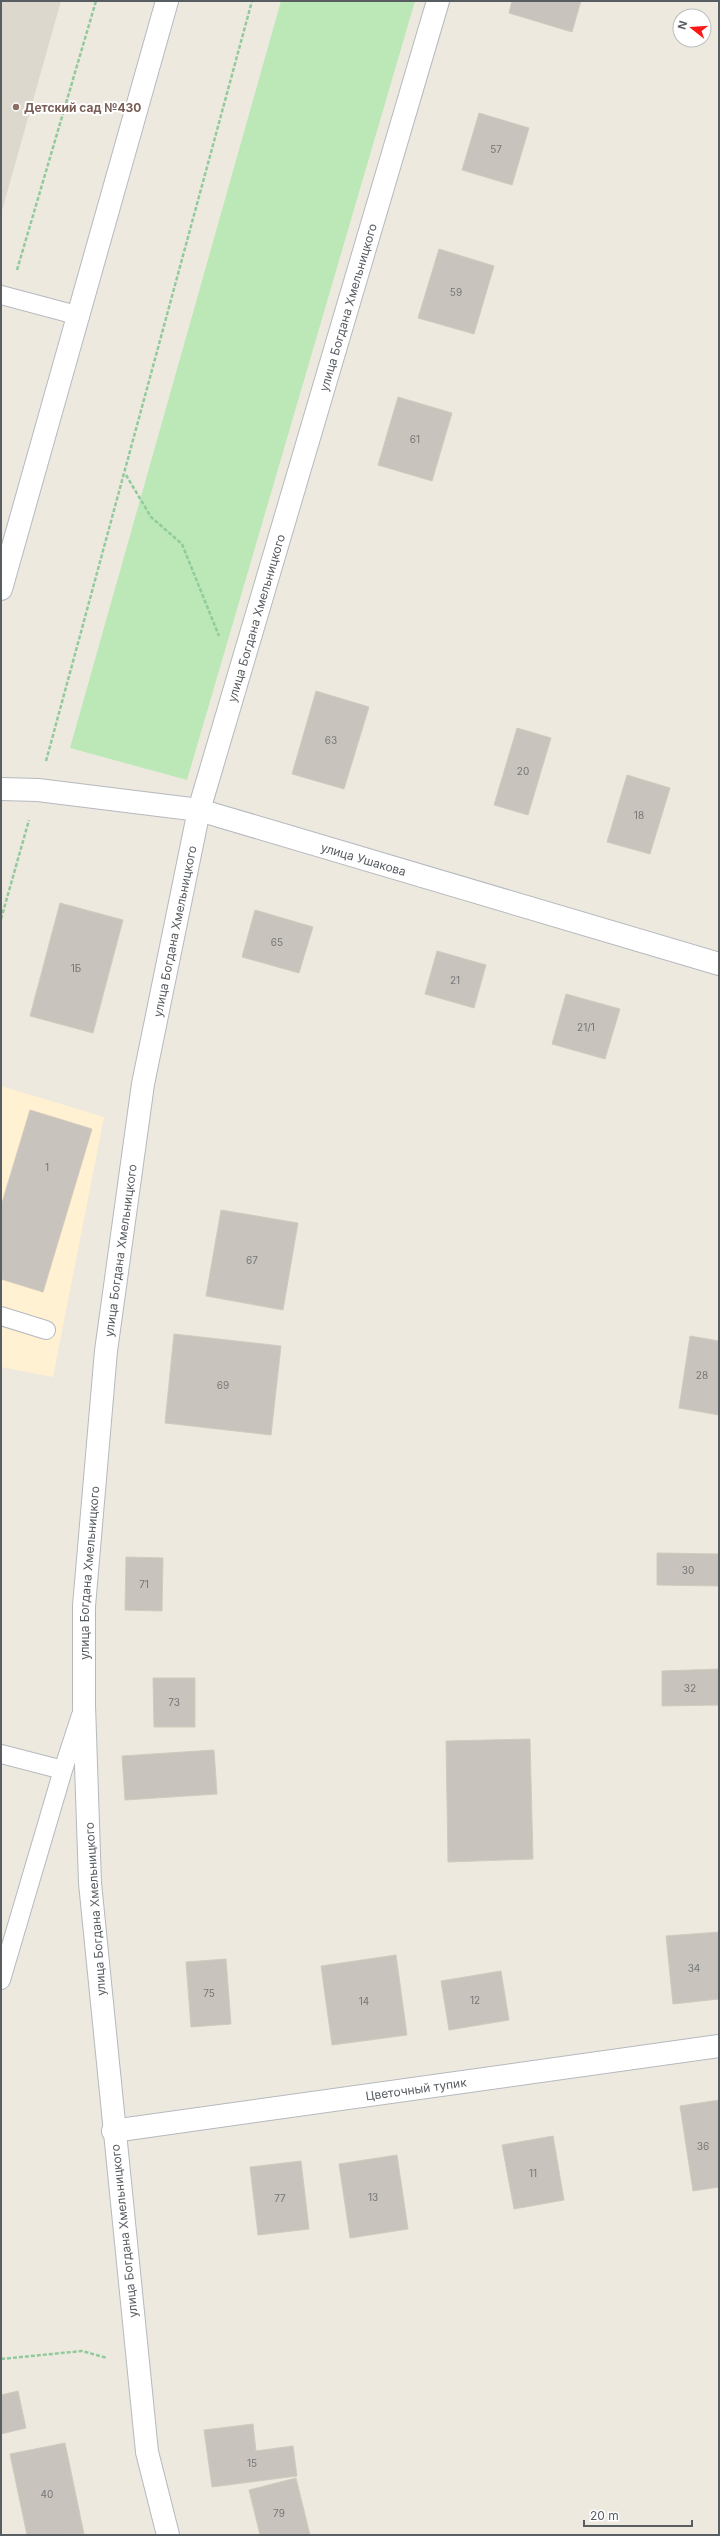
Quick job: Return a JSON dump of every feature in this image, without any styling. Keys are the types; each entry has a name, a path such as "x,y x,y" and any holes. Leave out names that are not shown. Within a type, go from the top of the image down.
{"street":[{"path":"1,589 80,316 167,1"},
{"name":"улица Богдана Хмельницкого","path":"168,2535 147,2452 113,2132 90,1883 84,1705 84,1606 106,1351 143,1084 199,810 438,1"},
{"name":"улица Ушакова","path":"1,789 38,790 199,810 719,964"},
{"name":"Цветочный тупик","path":"113,2132 719,2046"}],"lane":[{"path":"5,296 80,316"},
{"path":"1,1316 46,1330"},
{"path":"1,1980 63,1770 84,1705"},
{"path":"1,1754 63,1770"}],"path":[{"path":"5,296 96,1"},
{"path":"1,919 126,475 252,1"},
{"path":"126,475 151,517 182,544 220,639"},
{"path":"1,2359 82,2351 138,2367"}],"shaded area":[{"name":"Детский сад №430","path":"1,1 61,1 1,214"},
{"path":"1,1086 104,1117 53,1377 1,1367"}],"green space":[{"path":"281,1 415,1 187,780 70,748"}],"building":[{"path":"512,1 581,1 572,32 509,13"},
{"path":"479,113 529,128 512,185 462,170"},
{"path":"439,249 494,266 474,334 418,318"},
{"path":"398,397 452,413 432,481 378,465"},
{"path":"316,691 369,707 344,789 292,774"},
{"path":"517,728 551,738 528,815 494,805"},
{"path":"627,775 670,788 650,854 607,842"},
{"path":"60,903 123,920 93,1033 30,1016"},
{"path":"255,910 313,927 299,973 242,957"},
{"path":"437,951 486,965 474,1008 425,994"},
{"path":"566,994 620,1009 605,1059 552,1044"},
{"path":"30,1110 92,1129 43,1292 1,1279 1,1206"},
{"path":"221,1210 298,1223 283,1310 206,1296"},
{"path":"174,1334 281,1346 271,1435 165,1423"},
{"path":"690,1336 719,1341 719,1415 679,1408"},
{"path":"657,1553 719,1554 719,1586 657,1585"},
{"path":"126,1557 163,1558 162,1611 125,1610"},
{"path":"719,1669 719,1705 662,1706 662,1671"},
{"path":"153,1678 195,1678 195,1727 154,1727"},
{"path":"530,1739 533,1859 448,1862 446,1741"},
{"path":"214,1750 217,1794 125,1800 122,1756"},
{"path":"719,1932 719,1999 673,2004 666,1936"},
{"path":"396,1955 407,2035 332,2045 321,1966"},
{"path":"226,1959 231,2024 191,2027 186,1962"},
{"path":"501,1971 509,2020 449,2030 441,1981"},
{"path":"719,2100 719,2187 693,2191 680,2106"},
{"path":"553,2136 564,2200 514,2209 502,2145"},
{"path":"397,2155 408,2229 350,2238 339,2164"},
{"path":"301,2161 309,2229 258,2235 250,2167"},
{"path":"18,2391 26,2428 1,2434 1,2395"},
{"path":"253,2424 256,2451 293,2446 297,2476 212,2487 204,2430"},
{"path":"65,2443 84,2534 27,2535 10,2454"},
{"path":"296,2478 310,2535 260,2535 249,2490"}],"place":[{"name":"Детский сад №430","path":"16,107"}]}
